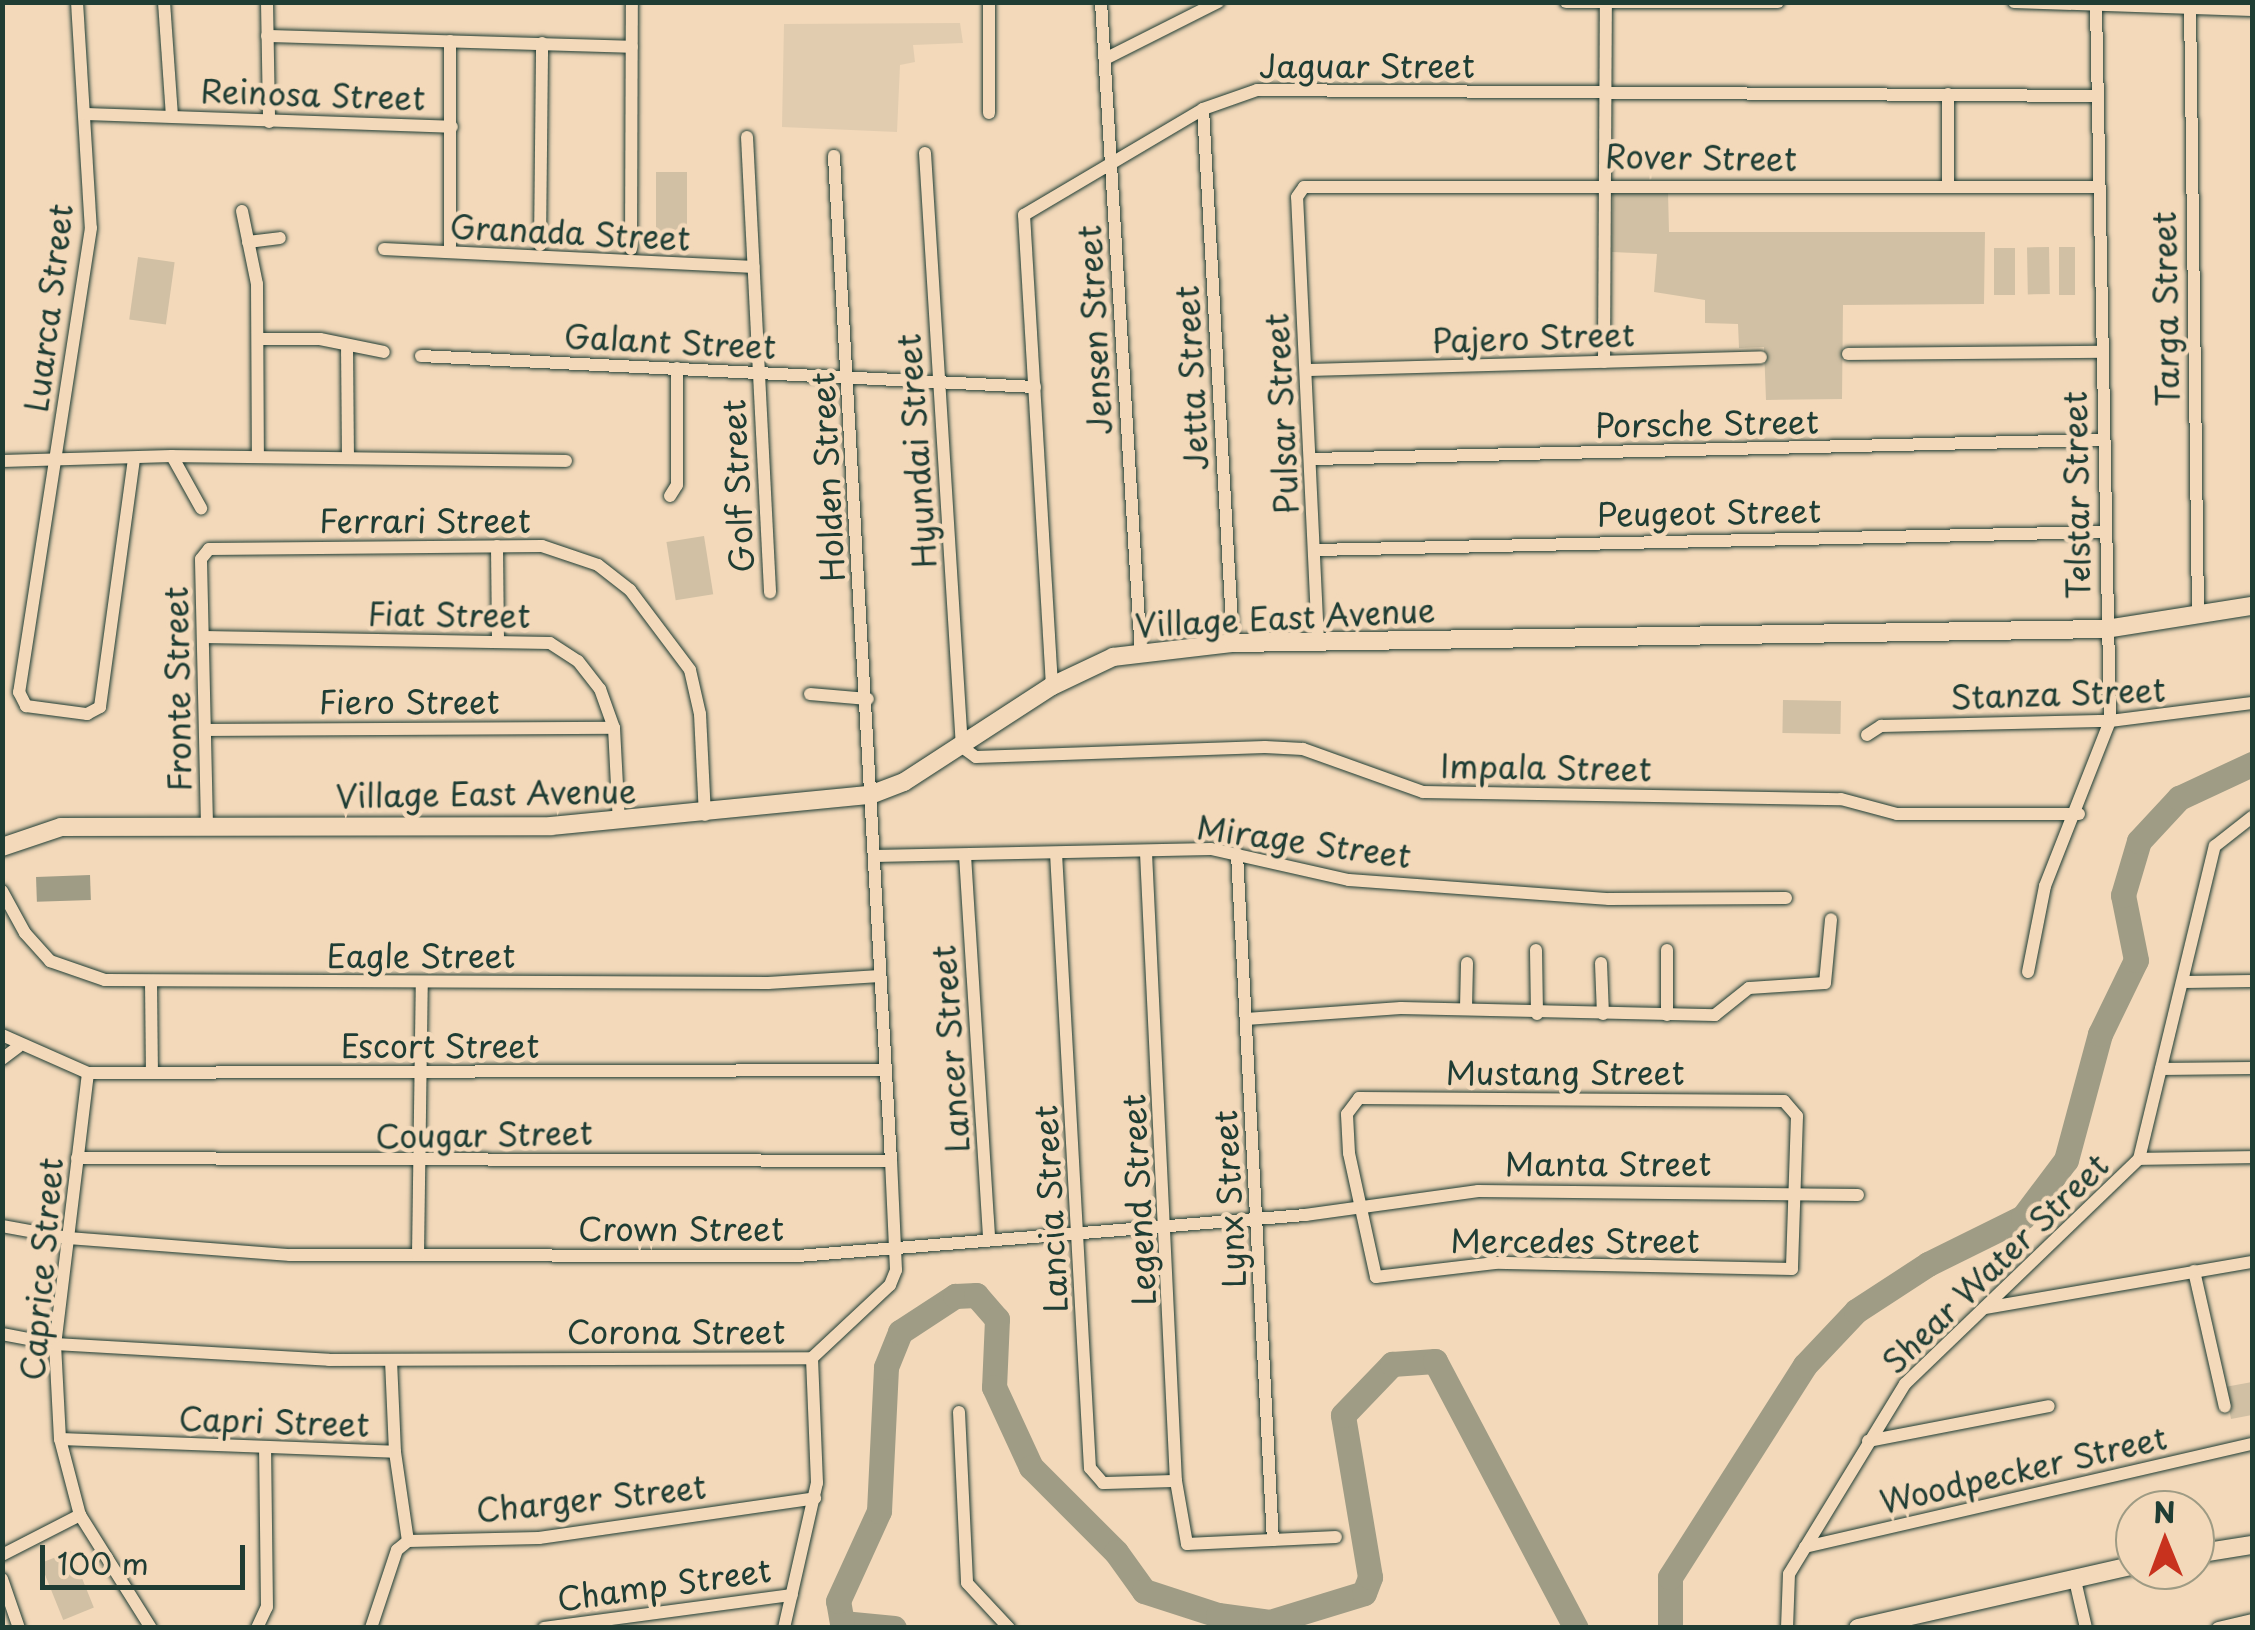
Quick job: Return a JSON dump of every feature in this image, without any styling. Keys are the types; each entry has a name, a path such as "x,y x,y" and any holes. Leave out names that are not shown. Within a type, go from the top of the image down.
{"street":[{"name":"Luarca Street","path":"77,2 91,228 18,692 26,706 87,714 100,706 134,458"},
{"name":"Reinosa Street","path":"164,2 172,116"},
{"path":"267,2 269,122"},
{"path":"631,249 632,2"},
{"path":"988,113 989,2"},
{"name":"Jensen Street","path":"1101,2 1141,654"},
{"path":"1105,59 1218,2"},
{"path":"1566,2 1778,2"},
{"path":"2014,2 2252,10"},
{"path":"1604,362 1606,3"},
{"name":"Telstar Street","path":"2028,972 2045,886 2078,814 2110,721 2096,3"},
{"name":"Targa Street","path":"2190,5 2198,615"},
{"path":"267,36 632,47"},
{"path":"450,41 450,246"},
{"path":"540,246 542,43"},
{"name":"Jaguar Street","path":"1052,686 1024,215 1203,109 1257,90 2096,96"},
{"path":"1948,94 1948,187"},
{"name":"Jetta Street","path":"1203,109 1233,644"},
{"name":"Reinosa Street","path":"84,114 452,127"},
{"name":"Golf Street","path":"747,137 770,592"},
{"name":"Hyundai Street","path":"925,152 962,747"},
{"name":"Holden Street","path":"834,156 868,699 870,795"},
{"name":"Rover Street","path":"1304,186 1604,183 2098,187"},
{"name":"Pulsar Street","path":"1304,186 1297,197 1318,641"},
{"path":"242,212 258,339 258,456"},
{"path":"248,242 280,238"},
{"name":"Granada Street","path":"384,249 754,267"},
{"path":"258,339 346,344 384,352"},
{"path":"346,344 348,458"},
{"path":"1848,354 2100,352"},
{"name":"Galant Street","path":"422,356 1035,388"},
{"name":"Pajero Street","path":"1306,370 1761,357"},
{"path":"670,496 677,485 676,368"},
{"name":"Porsche Street","path":"1312,459 2103,440"},
{"path":"172,456 200,508"},
{"path":"2,461 258,456 566,462"},
{"name":"Peugeot Street","path":"1316,550 2104,532"},
{"path":"497,546 498,641"},
{"name":"Ferrari Street","path":"202,552 542,546 598,565 662,627 690,670 700,714 705,816"},
{"name":"Fronte Street","path":"202,552 207,825"},
{"name":"Village East Avenue","path":"2,847 61,827 619,822 705,816 870,795 962,747 1052,686 1113,657 1233,644 2106,629 2252,606"},
{"name":"Fiat Street","path":"203,637 550,643 578,661 600,688 614,728 619,822"},
{"path":"810,694 868,699"},
{"name":"Stanza Street","path":"1867,735 1881,726 2110,721 2252,703"},
{"name":"Fiero Street","path":"205,730 614,728"},
{"name":"Impala Street","path":"962,747 992,760 1284,748 1423,792 1841,799 1897,814 2078,814"},
{"name":"Corona Street","path":"2,1334 55,1344 391,1360 812,1358 890,1285 895,1246 870,795"},
{"name":"Shear Water Street","path":"1787,1628 1788,1574 1868,1441 1923,1362 1985,1308 2139,1159 2215,846 2252,817"},
{"name":"Lancia Street","path":"1056,853 1092,1474 1103,1484 1176,1481"},
{"name":"Legend Street","path":"1146,853 1168,1226 1176,1481 1187,1544 1273,1540"},
{"name":"Mirage Street","path":"874,856 1237,854 1310,875 1368,881 1609,899 1786,898"},
{"name":"Lynx Street","path":"1237,854 1273,1540"},
{"name":"Lancer Street","path":"965,855 990,1239"},
{"name":"Eagle Street","path":"2,891 25,933 50,961 105,980 768,983 880,976"},
{"path":"1246,1019 1466,1008 1537,1014 1715,1015 1761,985 1825,983 1831,919"},
{"path":"1536,950 1537,1014"},
{"path":"1667,950 1667,1015"},
{"path":"1466,1008 1468,963"},
{"path":"1600,963 1603,1014"},
{"path":"2184,982 2252,981"},
{"path":"151,982 152,1072"},
{"path":"418,1254 422,984"},
{"name":"Escort Street","path":"2,1035 18,1047 88,1072 886,1070"},
{"path":"2,1059 18,1047"},
{"path":"2162,1069 2252,1068"},
{"name":"Caprice Street","path":"88,1072 55,1344 60,1439 80,1515 150,1628"},
{"name":"Mustang Street","path":"1358,1204 1347,1114 1359,1098 1787,1095 1797,1116 1792,1269"},
{"path":"2139,1159 2252,1157"},
{"name":"Cougar Street","path":"77,1158 421,1164 891,1161"},
{"name":"Manta Street","path":"1358,1204 1498,1190 1858,1195"},
{"name":"Crown Street","path":"2,1226 68,1238 290,1255 798,1256 1258,1218 1358,1204"},
{"name":"Mercedes Street","path":"1358,1204 1376,1277 1495,1264 1792,1269"},
{"path":"1985,1308 2252,1262"},
{"path":"2194,1272 2225,1407"},
{"path":"784,1628 816,1498 812,1358"},
{"name":"Capri Street","path":"60,1439 264,1450 395,1452 391,1360"},
{"path":"1868,1441 2049,1406"},
{"path":"959,1412 967,1583 1009,1628"},
{"name":"Woodpecker Street","path":"1805,1547 2252,1444"},
{"path":"256,1628 268,1607 264,1450"},
{"path":"380,1628 371,1627 398,1550 408,1542 395,1452"},
{"name":"Charger Street","path":"408,1542 539,1538 816,1498"},
{"path":"2,1555 80,1515"},
{"path":"1273,1540 1336,1538"},
{"path":"2215,1551 2252,1545"},
{"path":"1858,1628 2115,1569"},
{"path":"2074,1576 2086,1628"},
{"path":"2,1579 19,1628"},
{"name":"Champ Street","path":"544,1628 792,1594"},
{"path":"2218,1628 2252,1620"}],"shaded area":[{"path":"960,23 963,43 913,45 915,62 900,65 897,132 782,127 784,24"},
{"path":"656,172 687,172 687,234 656,234"},
{"path":"1613,191 1668,192 1669,232 1985,232 1984,304 1843,305 1842,399 1766,400 1764,347 1739,348 1738,324 1705,323 1705,300 1654,292 1657,254 1612,252"},
{"path":"2027,247 2049,247 2050,294 2028,294"},
{"path":"2059,247 2075,247 2075,295 2059,295"},
{"path":"1994,248 2015,248 2015,295 1994,295"},
{"path":"138,257 175,262 166,325 129,319"},
{"path":"704,536 713,594 676,600 666,542"},
{"path":"1783,700 1841,701 1840,734 1782,733"},
{"path":"90,875 91,900 37,902 36,877"},
{"path":"2252,1382 2252,1415 2231,1419 2225,1387"},
{"path":"71,1551 94,1608 63,1620 40,1563"}],"waterway":[{"path":"1670,1628 1670,1577 1805,1365 1856,1311 1928,1264 2023,1217 2066,1160 2100,1034 2136,960 2123,895 2139,841 2179,798 2252,764"},
{"path":"894,1628 842,1623 838,1601 879,1511 886,1367 900,1332 955,1296 976,1295 997,1319 994,1387 1031,1467 1116,1552 1144,1591 1218,1615 1270,1622 1364,1593 1370,1577 1343,1415 1392,1364 1435,1361 1576,1628"}]}
